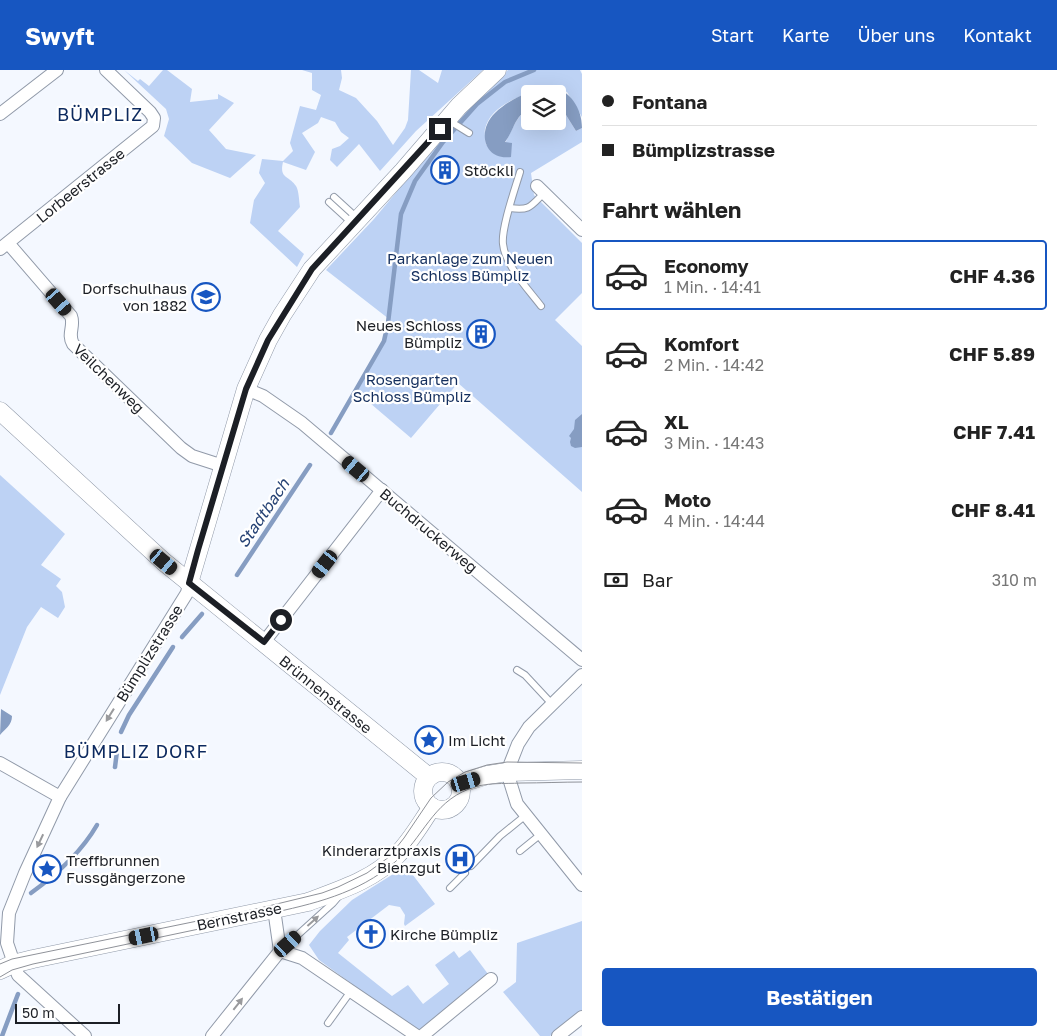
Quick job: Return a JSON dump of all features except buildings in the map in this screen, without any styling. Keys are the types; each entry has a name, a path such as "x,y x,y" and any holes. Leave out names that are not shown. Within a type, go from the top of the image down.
{"street":[{"path":"0,114 58,70"},
{"name":"Lorbeerstrasse","path":"4,246 150,130 154,123 154,118 148,109 106,70"},
{"name":"Bümplizstrasse","path":"86,1036 6,967 6,934 9,913 25,873 60,797 186,593 246,389 268,340 305,278 355,222 453,124 470,94 497,70"},
{"path":"541,190 582,230"},
{"name":"Veilchenweg","path":"4,246 71,316 73,323 70,337 72,344 181,448 192,456 223,466"},
{"name":"Buchdruckerweg","path":"246,389 263,396 290,414 582,660"},
{"name":"Brünnenstrasse","path":"0,411 164,562 429,777"},
{"path":"264,642 382,490"},
{"path":"581,678 529,727 522,736 507,772 517,804 582,886"},
{"path":"0,763 60,797"},
{"path":"460,784 488,775 507,772 582,770"},
{"path":"439,772 448,772 456,777 460,784 462,790 461,798 454,807 444,810 432,807 425,800 423,791 425,782 429,777 439,772"},
{"name":"Bernstrasse","path":"6,967 308,902 344,889 369,877 399,854 432,807"},
{"path":"212,1036 280,951 274,909"},
{"path":"280,951 302,958 417,1036"},
{"path":"422,1036 491,979"},
{"path":"558,1036 582,1017"}],"lane":[{"path":"453,124 469,134"},
{"path":"520,172 503,237 504,250 516,273 541,306"},
{"path":"510,208 528,208 541,190"},
{"path":"331,199 355,222"},
{"path":"517,670 525,675 552,704"},
{"path":"471,866 500,836 526,815"},
{"path":"520,851 541,834"},
{"path":"450,888 464,873"},
{"path":"280,951 333,904 344,889"},
{"path":"328,1023 351,991"}],"green space":[{"path":"124,70 138,81 140,79 149,86 163,70 167,70 192,89 190,102 218,99 218,94 234,103 209,130 226,149 256,155 230,178 192,163 164,136 169,119 166,109"},
{"path":"302,70 341,70 342,78 339,90 356,98 377,121 393,145 405,128 408,120 411,70 419,70 438,83 442,70 483,70 416,131 380,171 359,144 337,167 330,160 332,149 340,146 349,138 341,132 335,122 321,117 318,123 302,133 315,152 306,170 283,162 282,171 296,186 300,207 278,231 304,254 297,267 250,223 254,200 265,183 259,173 262,159 283,161 293,151 290,143 300,106 316,110 321,95 312,90 312,73"},
{"name":"Parkanlage zum Neuen Schloss Bümpliz","path":"508,70 580,70 582,74 582,117 566,92 566,85 521,85 521,96 495,112 489,120 485,132 486,145 509,144 505,143 521,115 521,130 566,130 566,115 576,131 582,128 582,142 531,173 534,195 582,243 582,293 555,320 582,346 582,492 458,383 411,438 357,392 384,341 389,319 326,270 374,219 458,118"},
{"path":"0,475 65,534 41,565 61,579 56,586 62,592 65,607 58,618 41,607 27,627 0,695"},
{"path":"406,866 435,904 405,926 405,915 400,907 389,905 347,937 349,940 338,953 392,996 408,985 423,1004 449,984 435,965 454,951 459,958 470,950 488,974 418,1032 319,960 309,945 320,931 352,900"},
{"path":"582,921 582,1010 550,1036 540,1036 503,992 516,982 517,943"}],"shaded area":[{"path":"566,94 574,101 580,114 582,128 576,131 566,115"},
{"path":"521,96 521,115 505,142 512,143 511,157 502,157 494,154 489,149 485,135 489,120 507,103"},
{"path":"582,414 582,447 575,448 571,446 571,438 569,436 574,429 575,420"},
{"path":"1,709 12,716 12,719 0,735"}],"waterway":[{"name":"Stadtbach","path":"331,433 384,341 388,323 401,214 415,181 443,142 477,104 505,82 534,70"},
{"name":"Stadtbach","path":"237,575 310,465"},
{"name":"Stadtbach","path":"182,637 202,614"},
{"name":"Stadtbach","path":"121,732 129,715 173,647"},
{"name":"Stadtbach","path":"115,767 117,751"},
{"name":"Stadtbach","path":"31,893 68,862 97,825"},
{"name":"Stadtbach","path":"2,1036 18,994"}],"tram line":[{"path":"0,964 12,959 256,909 322,893 367,873 389,857 431,798 448,782 465,772 487,765 507,762 582,763"},
{"path":"267,914 318,902 350,890 381,873 405,853 446,803 456,795 469,789 495,784 582,782"},
{"path":"0,977 12,970 33,964 218,925"}],"place":[{"name":"Stöckli","path":"445,170"},
{"name":"Dorfschulhaus von 1882","path":"206,297"},
{"name":"Neues Schloss Bümpliz","path":"481,334"},
{"name":"Im Licht","path":"429,740"},
{"name":"Kinderarztpraxis Bienzgut","path":"460,859"},
{"name":"Treffbrunnen Fussgängerzone","path":"47,869"},
{"name":"Kirche Bümpliz","path":"371,934"}],"district":[{"name":"BÜMPLIZ","path":"100,114"},
{"name":"BÜMPLIZ DORF","path":"136,751"}],"route":[{"path":"281,620 264,642 189,583 246,389 254,367 268,340 305,278 440,129"}],"park label":[{"name":"Rosengarten Schloss Bümpliz","path":"412,388"}]}
